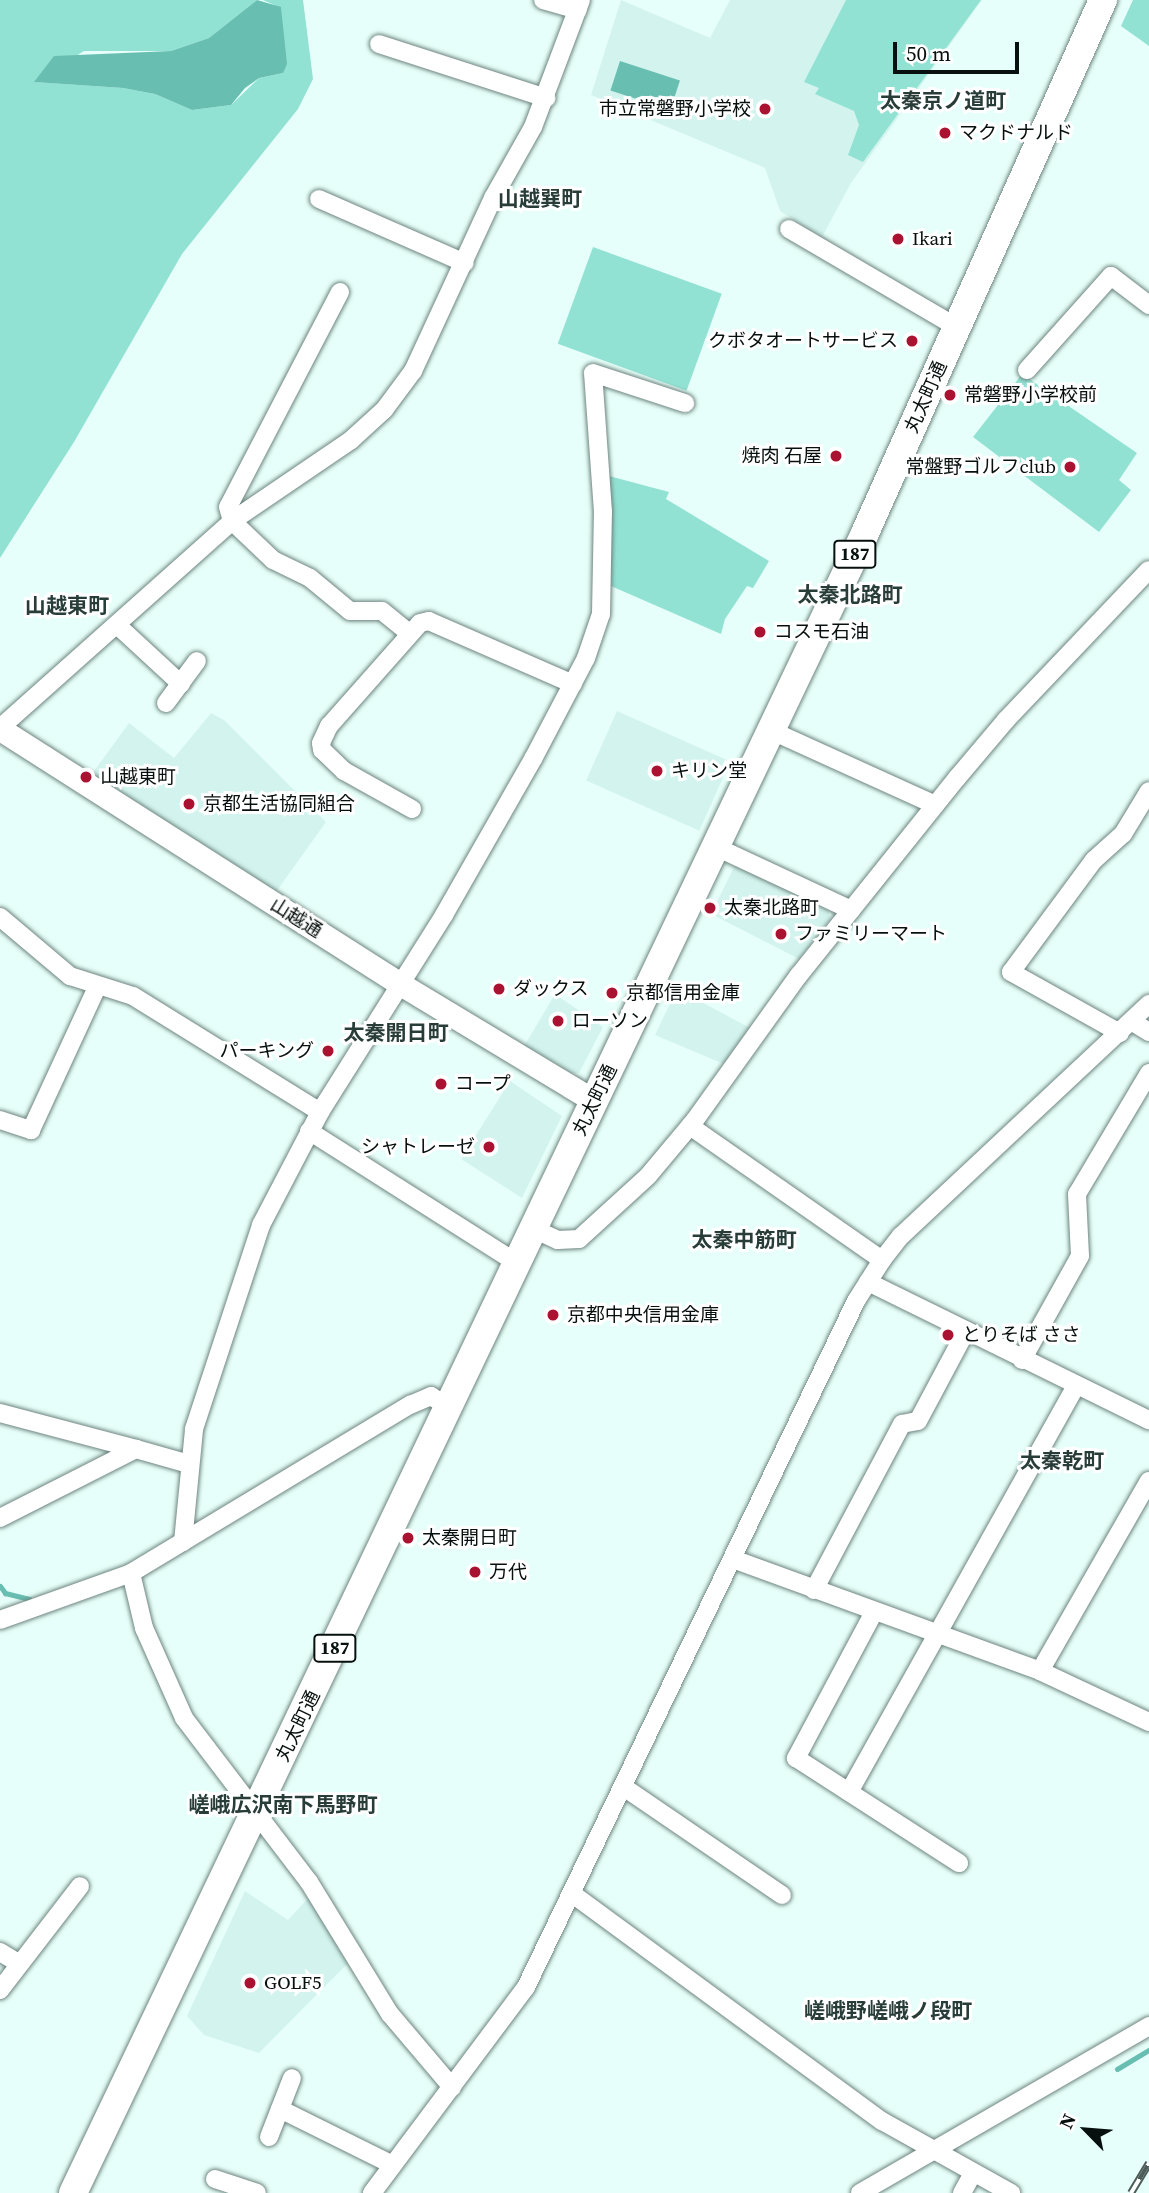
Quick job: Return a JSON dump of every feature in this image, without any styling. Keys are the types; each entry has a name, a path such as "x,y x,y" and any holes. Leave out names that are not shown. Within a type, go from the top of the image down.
{"main road":[{"name":"丸太町通","path":"73,2193 865,533 1104,0"}],"street":[{"path":"0,729 232,521 351,440 384,410 413,371 493,198 546,98 579,5 543,0"},
{"path":"379,44 546,98"},
{"path":"319,199 465,263"},
{"path":"789,229 957,327"},
{"path":"1027,370 1111,275 1149,305"},
{"path":"340,292 228,506 232,521 273,560 310,578 350,611 382,611 408,632"},
{"path":"183,1542 194,1429 261,1225 309,1131 402,985 573,684 601,614 604,582 593,373 685,403"},
{"path":"534,1229 558,1240 579,1239 648,1176 690,1126 743,1048 935,805 1006,720 1149,570"},
{"path":"412,809 344,771 322,750 321,743 329,726 408,632 429,621 573,684"},
{"path":"117,625 181,684"},
{"path":"166,703 197,661"},
{"name":"山越通","path":"0,729 402,985 594,1101"},
{"path":"770,730 935,805"},
{"path":"1149,791 1123,834 1094,860 1011,972 1126,1028 1149,1032"},
{"path":"716,847 851,910"},
{"path":"0,917 63,971 97,987 133,996 320,1112"},
{"path":"0,1120 31,1129 97,987"},
{"path":"372,2193 526,1987 574,1895 868,1282 882,1260 937,1202 1149,1004"},
{"path":"1022,1360 1080,1256 1077,1194 1149,1073"},
{"path":"690,1126 882,1260"},
{"path":"309,1131 517,1263"},
{"path":"868,1282 965,1333 1149,1420"},
{"path":"814,1590 902,1424 918,1421 965,1333"},
{"path":"849,1792 1076,1385"},
{"path":"0,1620 131,1573 410,1405 431,1396 449,1407"},
{"path":"0,1413 189,1464"},
{"path":"0,1518 136,1450"},
{"path":"1040,1671 1149,1481"},
{"path":"733,1559 936,1636 1040,1671 1149,1722"},
{"path":"131,1573 144,1628 184,1718 257,1812 357,1954 390,2014 452,2087"},
{"path":"874,1612 796,1758 959,1863"},
{"path":"625,1788 782,1895"},
{"path":"0,1990 80,1886"},
{"path":"574,1895 882,2121 933,2152 1011,2193"},
{"path":"0,1952 20,1964"},
{"path":"860,2193 1149,2026"},
{"path":"269,2137 292,2078"},
{"path":"280,2109 393,2165"},
{"path":"962,2193 973,2172"},
{"path":"215,2179 257,2193"}],"shaded area":[{"path":"0,0 257,0 209,38 171,51 84,51 35,82 123,88 155,94 192,110 231,105 259,78 283,73 281,8 263,0 303,0 313,79 298,109 182,254 74,442 0,558"},
{"path":"257,0 281,7 287,64 283,73 259,78 245,88 231,105 192,110 155,94 123,88 34,82 54,56 171,51 209,38"},
{"name":"市立常磐野小学校","path":"621,0 710,38 730,0 982,0 851,183 822,237 780,211 765,168 591,95"},
{"path":"846,0 981,0 863,162 848,155 859,125 854,111 815,94 819,88 804,82"},
{"path":"1133,0 1149,0 1149,46 1121,26"},
{"path":"620,61 680,80 670,110 610,90"},
{"path":"593,247 722,294 687,391 558,344"},
{"name":"常盤野ゴルフclub","path":"1022,374 1137,453 1119,480 1131,490 1099,532 973,437"},
{"path":"609,476 669,492 666,499 769,561 753,588 747,586 725,619 721,634 611,586"},
{"name":"キリン堂","path":"617,711 730,761 699,831 586,780"},
{"path":"211,713 224,720 326,822 273,896 89,778 129,723 174,758"},
{"path":"737,861 827,904 830,919 799,959 711,914"},
{"path":"677,989 752,1029 726,1065 655,1035"},
{"path":"555,994 603,1027 579,1073 563,1073 523,1048"},
{"path":"510,1081 562,1116 522,1198 461,1159"},
{"path":"245,1891 288,1920 312,1894 352,1959 259,2053 204,2035 187,2016"}],"waterway":[{"path":"0,1586 5,1593 29,1599"},
{"path":"1117,2069 1149,2050"}],"railway":[{"path":"1131,2193 1149,2163"}],"place":[{"name":"市立常磐野小学校","path":"765,109"},
{"name":"マクドナルド","path":"945,133"},
{"name":"Ikari","path":"898,239"},
{"name":"クボタオートサービス","path":"912,341"},
{"name":"常磐野小学校前","path":"950,395"},
{"name":"焼肉 石屋","path":"836,456"},
{"name":"常盤野ゴルフclub","path":"1070,467"},
{"name":"コスモ石油","path":"760,632"},
{"name":"キリン堂","path":"657,771"},
{"name":"山越東町","path":"86,777"},
{"name":"京都生活協同組合","path":"189,804"},
{"name":"太秦北路町","path":"710,908"},
{"name":"ファミリーマート","path":"781,934"},
{"name":"ダックス","path":"499,989"},
{"name":"京都信用金庫","path":"612,993"},
{"name":"ローソン","path":"558,1021"},
{"name":"パーキング","path":"328,1051"},
{"name":"コープ","path":"441,1084"},
{"name":"シャトレーゼ","path":"489,1147"},
{"name":"京都中央信用金庫","path":"553,1315"},
{"name":"とりそば ささ","path":"948,1335"},
{"name":"太秦開日町","path":"408,1538"},
{"name":"万代","path":"475,1572"},
{"name":"GOLF5","path":"250,1983"}],"district":[{"name":"太秦京ノ道町","path":"943,101"},
{"name":"山越巽町","path":"540,199"},
{"name":"太秦北路町","path":"850,595"},
{"name":"山越東町","path":"67,606"},
{"name":"太秦開日町","path":"396,1033"},
{"name":"太秦中筋町","path":"744,1240"},
{"name":"太秦乾町","path":"1062,1461"},
{"name":"嵯峨広沢南下馬野町","path":"283,1805"},
{"name":"嵯峨野嵯峨ノ段町","path":"888,2011"}]}
